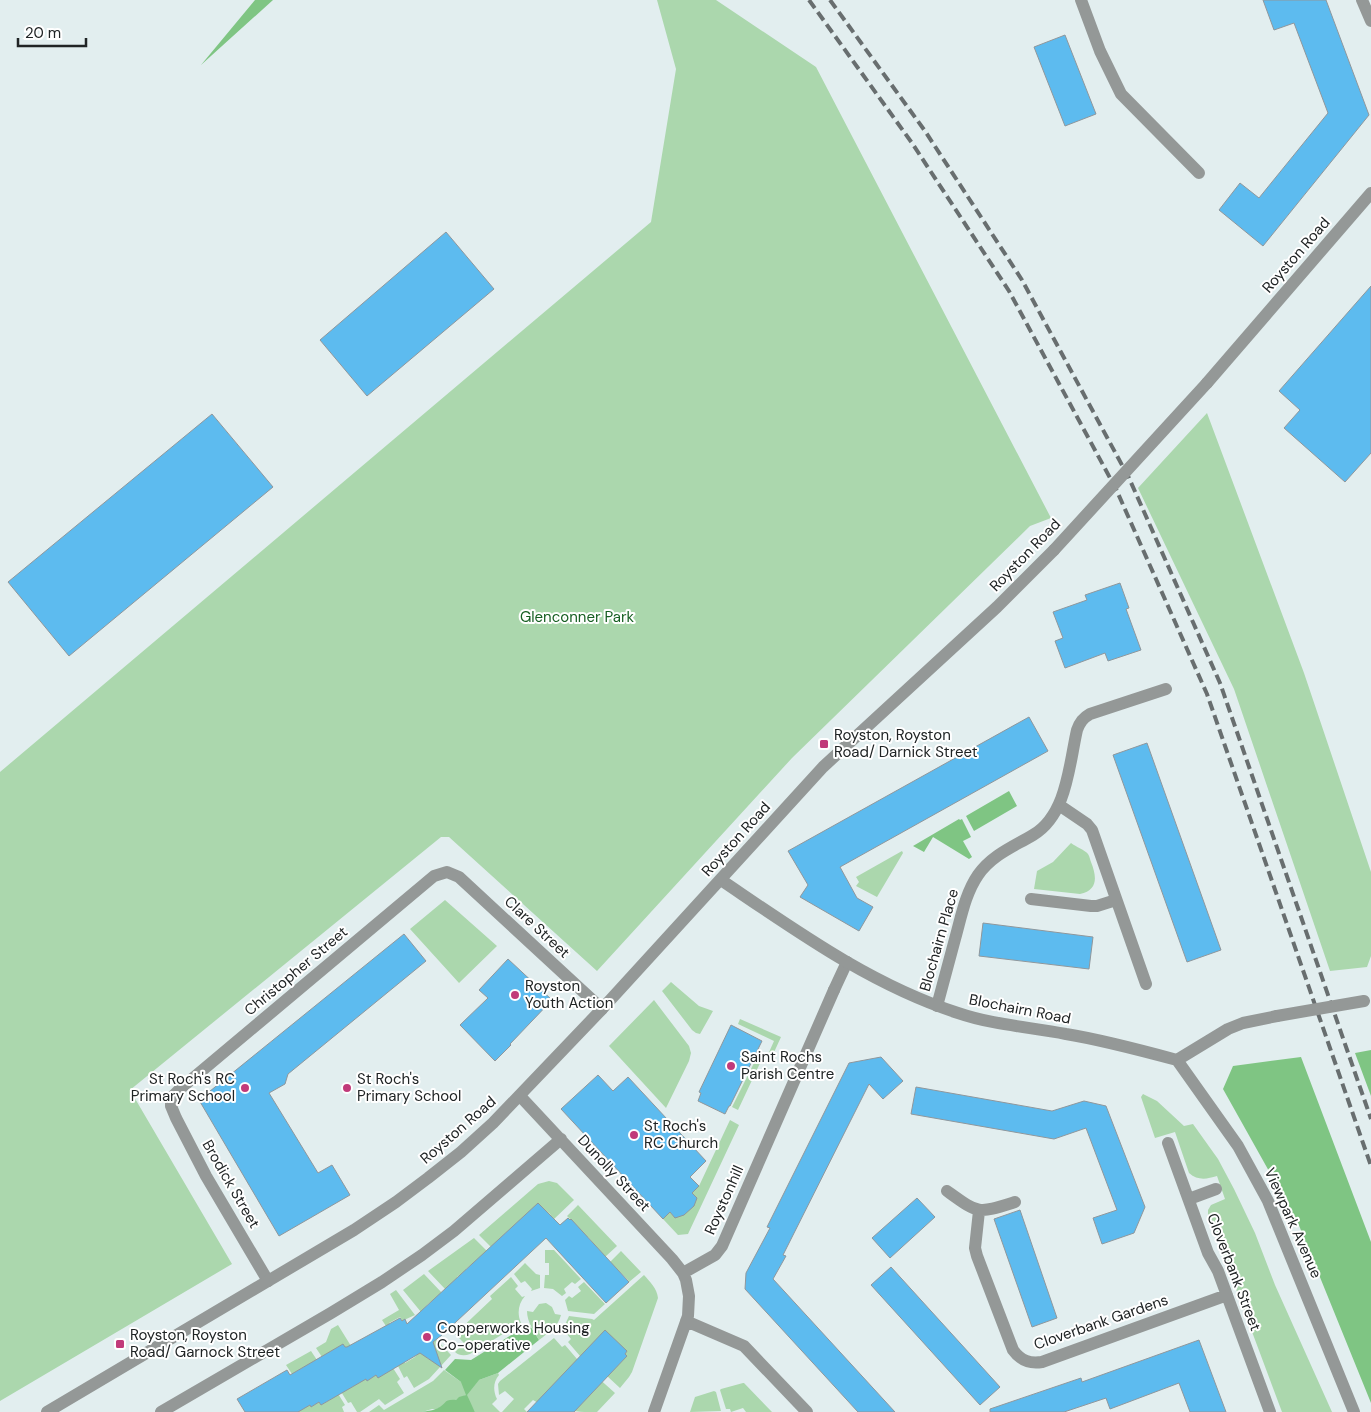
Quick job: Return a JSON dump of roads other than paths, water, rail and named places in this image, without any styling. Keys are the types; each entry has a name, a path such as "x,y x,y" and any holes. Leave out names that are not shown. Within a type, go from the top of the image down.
{"street":[{"path":"1080,0 1100,51 1121,94 1199,173"},
{"path":"1362,0 1371,21"},
{"name":"Royston Road","path":"47,1412 354,1230 396,1202 461,1152 493,1123 602,1009 823,767 997,607 1054,550 1207,383 1371,193"},
{"name":"Blochairn Place","path":"937,1006 962,910 972,886 994,858 1042,829 1048,823 1059,806 1063,794 1076,730 1079,724 1090,714 1166,689"},
{"path":"1059,806 1087,824 1092,830 1146,984"},
{"name":"Clare Street","path":"447,872 459,877 602,1009"},
{"name":"Christopher Street","path":"171,1102 171,1098 180,1089 434,876 447,872"},
{"name":"Blochairn Road","path":"720,880 847,962 937,1006 983,1020 1089,1038 1177,1060"},
{"path":"1030,899 1091,906 1116,900"},
{"name":"Roystonhill","path":"683,1273 715,1255 722,1246 847,962"},
{"path":"1177,1060 1228,1029 1243,1023 1367,1001"},
{"name":"Viewpark Avenue","path":"1177,1060 1238,1146 1264,1194 1354,1412"},
{"name":"Dunolly Street","path":"520,1096 683,1273"},
{"name":"Brodick Street","path":"171,1102 173,1112 206,1176 268,1281"},
{"path":"161,1412 337,1309 422,1255 454,1231 561,1139"},
{"name":"Cloverbank Street","path":"1168,1143 1208,1253 1218,1271 1270,1412"},
{"path":"1189,1199 1216,1189"},
{"path":"947,1191 968,1206 979,1210 990,1210 1015,1202"},
{"name":"Cloverbank Gardens","path":"979,1210 975,1248 979,1263 1013,1350 1017,1356 1029,1362 1042,1362 1227,1295"},
{"path":"654,1412 689,1310 689,1296 683,1273"},
{"path":"686,1321 744,1346 807,1412"}],"railway":[{"path":"809,0 912,143 1009,291 1116,489 1207,694 1371,1166"},
{"path":"830,0 925,131 1022,280 1129,478 1220,683 1371,1119"}],"place":[{"name":"Royston, Royston Road/ Darnick Street","path":"824,744"},
{"name":"Royston Youth Action","path":"515,995"},
{"name":"Saint Rochs Parish Centre","path":"731,1066"},
{"name":"St Roch's RC Primary School","path":"245,1088"},
{"name":"St Roch's Primary School","path":"347,1088"},
{"name":"St Roch's RC Church","path":"634,1135"},
{"name":"Copperworks Housing Co-operative","path":"427,1337"},
{"name":"Royston, Royston Road/ Garnock Street","path":"120,1344"}],"park label":[{"name":"Glenconner Park","path":"577,617"}]}
